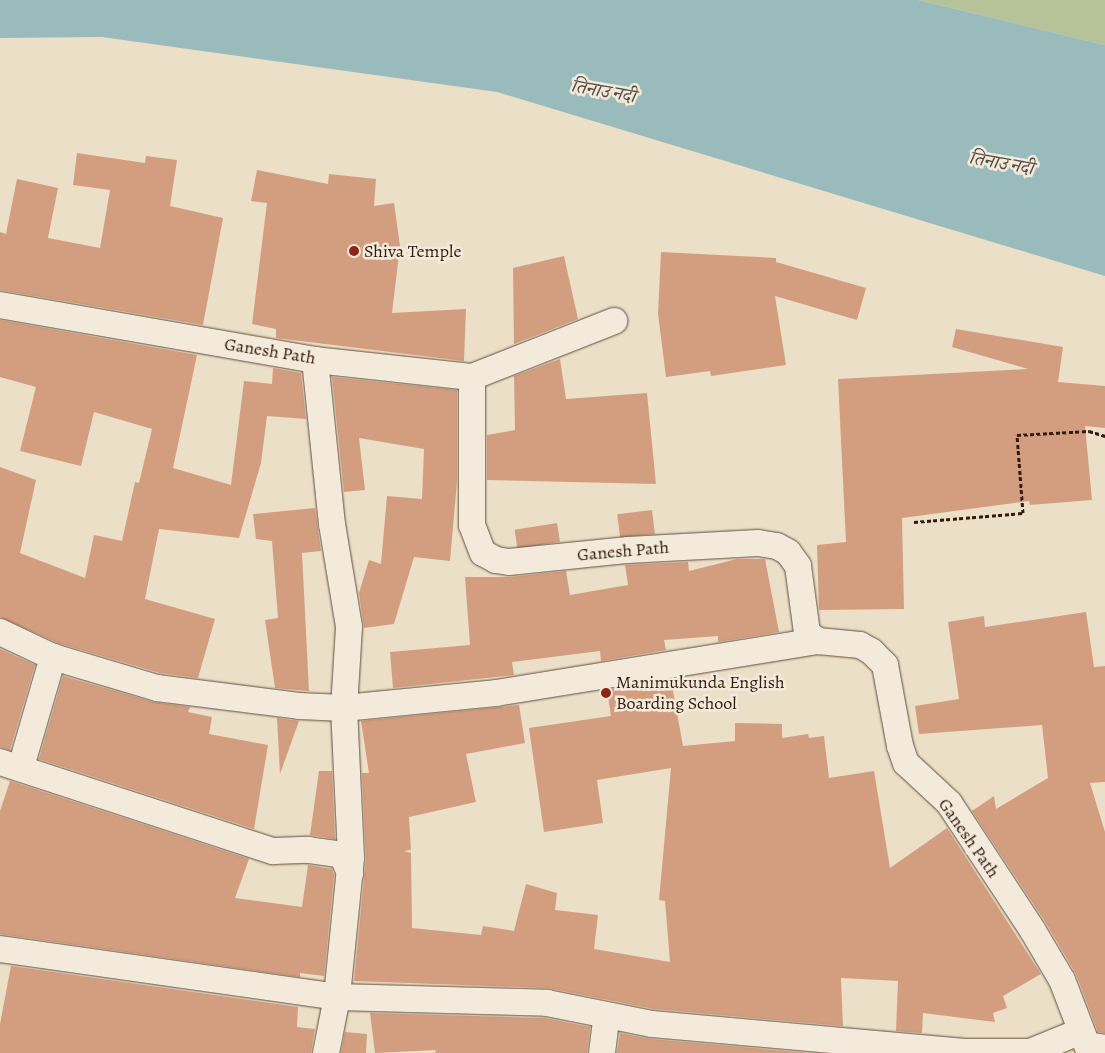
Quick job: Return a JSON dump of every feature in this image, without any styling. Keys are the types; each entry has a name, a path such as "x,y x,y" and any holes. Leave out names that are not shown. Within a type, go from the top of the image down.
{"street":[{"name":"Ganesh Path","path":"0,305 315,360 472,376 472,525 483,553 496,560 510,562 642,549 758,543 777,546 788,552 798,566 804,625 807,633 818,641 860,645 871,651 885,665 900,746 906,763 949,803 1033,931 1062,980 1094,1044"},
{"path":"472,376 614,321"},
{"path":"315,360 332,524 349,627 344,708 350,874 337,997 326,1053"},
{"path":"0,632 54,658 157,688 299,706 344,708 496,693 818,641"},
{"path":"54,658 11,764 273,851 308,850 342,855 350,874"},
{"path":"0,949 337,997 548,1003 652,1024 966,1052 1030,1052 1094,1044"},
{"path":"602,1053 607,1015"}],"path":[{"path":"914,522 1023,513 1018,435 1089,431 1105,436"}],"green space":[{"path":"918,0 1105,0 1105,45"}],"water":[{"name":"तिनाउ नदी","path":"0,0 918,0 1105,45 1105,276 497,92 102,37 0,38"}],"building":[{"path":"77,153 145,163 146,156 177,160 170,206 223,218 203,325 0,290 0,232 6,234 17,179 58,188 48,238 100,248 110,190 73,185"},
{"path":"257,170 328,184 329,174 376,179 374,206 394,203 400,246 392,313 466,309 464,361 276,338 276,329 252,324 267,203 251,201"},
{"path":"661,252 776,258 776,262 866,288 857,320 775,296 786,365 711,376 710,371 666,377 658,314"},
{"path":"564,256 578,319 514,344 513,268"},
{"path":"0,320 197,355 173,468 231,485 244,381 272,384 273,368 301,373 306,419 267,416 261,463 239,538 159,529 145,599 215,619 198,678 160,673 58,643 0,617 0,467 36,480 20,553 85,578 94,535 122,541 135,482 139,483 152,429 94,412 81,466 20,451 36,387 0,377"},
{"path":"956,329 1063,347 1058,382 1105,386 1105,428 1085,426 1092,500 1030,505 1029,501 902,518 904,609 819,610 817,545 846,542 838,379 1028,369 952,347"},
{"path":"560,359 566,399 647,393 656,484 487,480 487,435 515,430 514,376"},
{"path":"332,377 457,390 457,482 450,561 414,557 394,624 364,628 359,593 369,560 381,564 387,496 422,499 424,449 359,438 365,490 344,492"},
{"path":"315,508 321,551 302,553 309,691 275,688 265,620 278,618 272,541 256,539 253,514"},
{"path":"652,510 655,534 620,538 617,514"},
{"path":"557,523 560,542 518,548 515,530"},
{"path":"737,559 765,559 779,632 718,642 718,636 664,640 666,650 601,661 600,651 512,662 514,675 393,688 390,652 470,645 465,577 510,577 566,571 570,595 628,585 625,565 688,562 689,571"},
{"path":"1086,612 1094,667 1105,666 1105,782 1090,783 1105,832 1105,1033 1098,1032 1076,974 1046,923 972,811 994,796 996,809 1048,778 1042,725 919,734 915,706 959,699 948,622 984,616 985,627"},
{"path":"0,649 35,665 10,750 0,747"},
{"path":"63,676 153,702 190,707 188,712 212,717 209,734 268,745 254,829 39,759"},
{"path":"671,680 683,746 735,741 735,723 782,724 782,738 808,734 809,738 824,736 829,778 874,771 890,868 947,828 1041,974 1003,996 1007,1008 993,1013 995,1022 923,1013 922,1033 896,1031 898,981 841,978 843,1026 654,1009 548,988 354,981 366,859 362,773 369,773 361,721 519,705 525,743 466,754 476,802 409,817 411,850 404,851 411,853 412,928 481,935 483,926 514,931 526,884 557,893 555,910 598,915 594,949 670,962 665,901 659,900 671,768 597,780 603,823 544,832 529,728 611,716 607,690"},
{"path":"277,718 299,721 280,774"},
{"path":"319,771 332,771 335,839 310,835"},
{"path":"10,781 249,859 235,898 302,907 308,865 332,869 334,875 324,976 300,973 300,977 0,934 0,811"},
{"path":"11,966 298,1007 297,1027 315,1029 311,1053 0,1053 0,1024"},
{"path":"370,1013 545,1018 590,1027 587,1053 435,1053 436,1050 375,1053"},
{"path":"345,1032 367,1034 366,1053 341,1053"},
{"path":"620,1033 651,1039 808,1053 617,1053"}],"place":[{"name":"Shiva Temple","path":"354,251"},
{"name":"Manimukunda English Boarding School","path":"606,693"}]}
